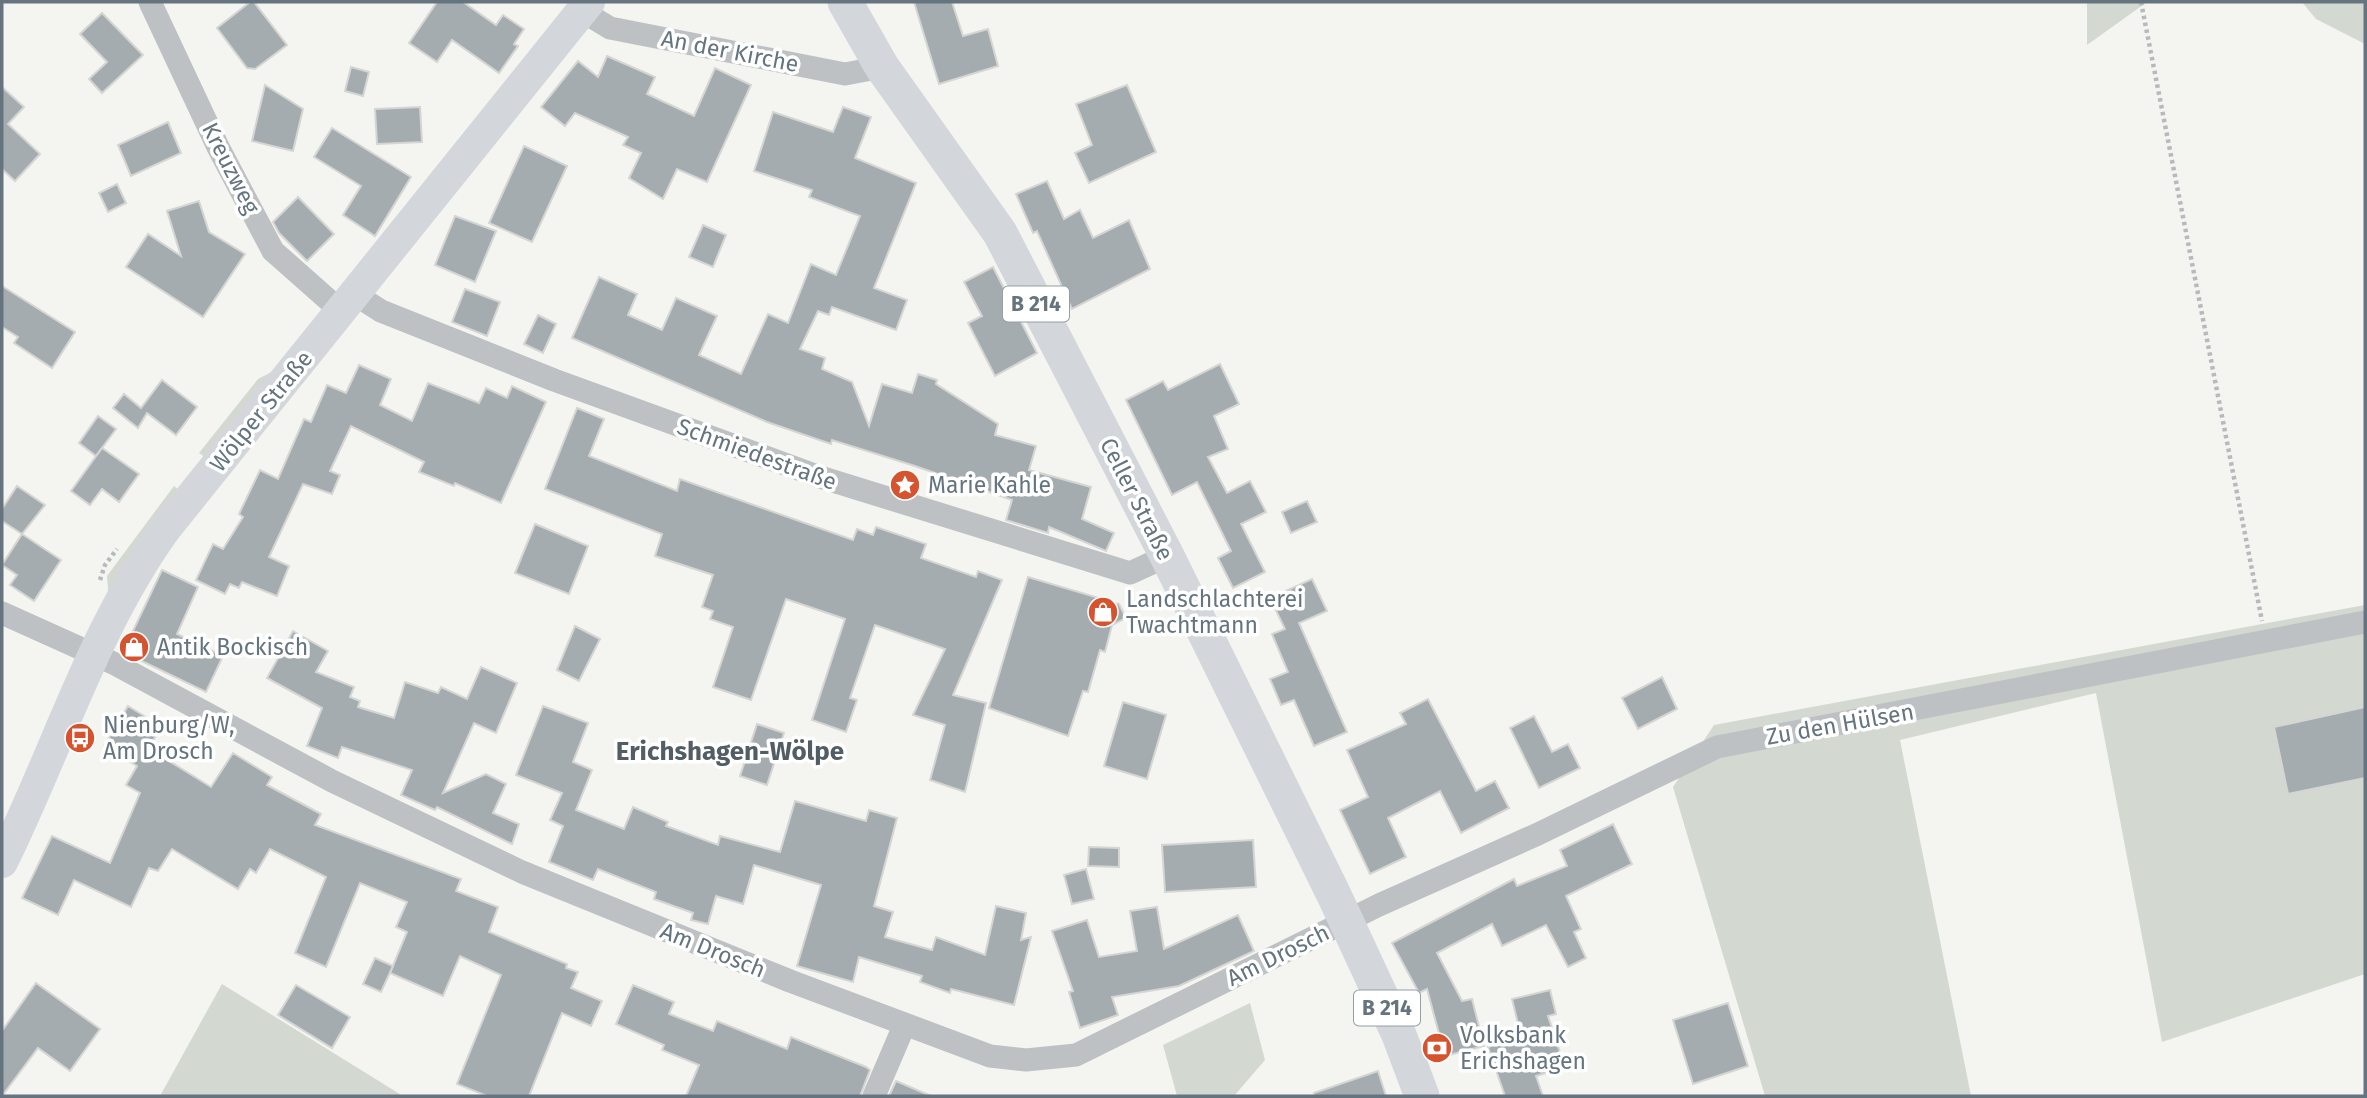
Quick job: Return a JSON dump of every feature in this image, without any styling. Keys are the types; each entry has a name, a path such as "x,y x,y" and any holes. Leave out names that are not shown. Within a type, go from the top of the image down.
{"main road":[{"name":"Celler Straße","path":"845,2 882,67 1000,233 1167,555 1347,921 1399,1035 1422,1096"}],"street":[{"name":"Kreuzweg","path":"150,2 218,147 274,251 349,303"},
{"name":"Wölper Straße","path":"2,862 135,571 586,7"},
{"name":"An der Kirche","path":"586,7 610,28 845,74 882,67"},
{"name":"Schmiedestraße","path":"349,303 381,311 554,380 820,477 934,514 1130,573 1167,555"},
{"name":"Am Drosch","path":"2,613 95,654 442,836 522,872 904,1026 990,1056 1026,1060 1076,1055 1347,921"},
{"name":"Zu den Hülsen","path":"1347,921 1538,834 1717,747 2365,622"},
{"path":"874,1096 904,1026"}],"path":[{"path":"2141,2 2266,643"}],"shaded area":[{"path":"2087,2 2147,2 2087,45"},
{"path":"2302,2 2365,2 2365,44 2316,19"},
{"path":"287,364 209,460 199,453 258,379"},
{"path":"174,486 183,494 109,600 107,576"},
{"path":"2365,605 2365,974 2162,1042 2096,693 1900,740 1971,1096 1765,1096 1673,787 1714,725"},
{"path":"222,984 403,1096 160,1096"},
{"path":"1250,1003 1265,1060 1234,1096 1177,1096 1163,1045"}],"building":[{"path":"250,2 254,2 287,45 255,69 247,68 217,28"},
{"path":"437,2 463,2 496,25 503,15 524,29 514,44 518,46 499,73 452,40 437,62 409,43"},
{"path":"914,2 952,2 963,36 988,29 998,66 939,84"},
{"path":"102,13 143,55 102,93 89,79 107,62 80,34"},
{"path":"607,56 655,77 647,94 694,116 715,68 751,85 707,182 677,169 663,199 629,178 641,153 623,145 628,137 575,113 565,126 541,107 578,61 598,77"},
{"path":"351,67 369,72 363,96 345,91"},
{"path":"265,85 303,109 293,151 252,141"},
{"path":"1127,85 1156,152 1089,183 1075,153 1092,145 1076,104"},
{"path":"2,87 24,107 8,124 40,154 15,181 2,169"},
{"path":"420,107 422,142 377,144 375,109"},
{"path":"843,107 871,117 855,158 916,183 874,288 907,300 896,330 832,307 829,315 818,311 800,349 825,358 822,369 852,382 869,426 882,384 912,393 918,374 937,380 936,384 998,424 995,435 1036,446 1029,470 1091,487 1082,519 1114,533 1106,551 1049,527 1048,533 1006,520 1012,500 915,466 832,440 831,444 767,422 572,338 599,277 637,294 628,315 662,330 676,298 717,316 699,355 741,374 768,314 788,323 811,264 836,275 860,216 809,197 812,190 754,171 773,112 833,132"},
{"path":"168,122 181,153 131,176 118,145"},
{"path":"332,128 411,177 375,236 343,215 361,186 314,157"},
{"path":"524,146 567,166 532,242 489,223"},
{"path":"1047,181 1064,219 1080,210 1093,238 1129,220 1150,269 1072,309 1037,231 1033,233 1016,194"},
{"path":"117,184 126,203 108,212 99,193"},
{"path":"298,197 334,234 307,261 279,233 273,222"},
{"path":"199,201 209,232 245,254 203,317 126,267 148,234 181,256 167,211"},
{"path":"455,216 496,231 475,282 435,265"},
{"path":"703,225 726,235 713,267 689,257"},
{"path":"993,267 1037,353 995,376 968,323 982,316 964,282"},
{"path":"2,286 75,332 52,368 14,343 18,337 2,327"},
{"path":"465,289 500,302 487,336 452,322"},
{"path":"538,315 556,324 543,353 524,344"},
{"path":"1220,364 1239,404 1214,416 1228,449 1208,457 1227,493 1250,481 1266,512 1241,524 1265,572 1233,588 1218,558 1231,551 1197,482 1172,495 1126,400 1163,381 1168,390"},
{"path":"359,365 391,379 380,405 412,421 428,383 479,403 486,388 507,398 512,386 546,402 501,503 455,483 454,486 419,472 424,462 351,426 330,471 340,475 332,494 303,484 269,557 289,566 277,596 242,582 239,588 230,584 225,594 196,580 213,544 223,549 243,517 239,514 260,470 278,479 304,419 311,422 327,385 346,393"},
{"path":"162,380 197,407 176,435 147,413 138,428 113,408 124,394 141,408"},
{"path":"577,408 604,419 589,456 677,491 680,479 853,540 857,529 873,535 876,527 926,544 921,558 976,577 978,571 1002,580 953,695 986,703 965,792 930,780 945,725 913,715 945,649 875,625 850,698 857,700 846,732 812,720 845,619 786,599 751,700 713,687 733,627 710,619 713,611 702,607 713,575 655,556 662,534 545,489"},
{"path":"98,416 116,429 96,456 79,443"},
{"path":"102,448 139,474 119,502 102,489 90,505 71,491"},
{"path":"17,486 45,505 22,534 2,521 2,509"},
{"path":"1307,501 1317,522 1291,533 1282,512"},
{"path":"535,524 588,546 569,594 515,573"},
{"path":"22,534 61,560 34,601 10,585 17,575 2,565"},
{"path":"162,570 198,587 177,634 223,656 206,692 123,652"},
{"path":"1028,577 1119,604 1126,618 1112,625 1105,652 1100,650 1088,692 1083,691 1068,736 989,708"},
{"path":"1312,579 1327,611 1299,623 1347,732 1314,746 1294,700 1281,705 1270,679 1288,672 1272,634 1285,629 1270,598"},
{"path":"575,626 600,639 579,681 557,670"},
{"path":"293,631 328,651 316,672 354,687 350,697 360,701 358,707 394,718 405,682 438,693 441,687 467,699 481,667 517,683 496,733 474,723 443,793 486,774 506,784 493,813 519,824 512,844 437,807 435,810 401,795 412,770 342,747 338,758 307,746 322,708 267,678"},
{"path":"1662,677 1677,709 1638,729 1622,698"},
{"path":"1428,699 1476,791 1495,781 1509,808 1461,833 1440,791 1388,818 1406,857 1370,874 1340,810 1368,797 1347,750 1406,724 1400,713"},
{"path":"1123,702 1166,715 1147,779 1104,766"},
{"path":"128,706 162,727 148,748 211,787 233,753 272,777 267,785 321,814 315,825 461,879 456,891 498,907 489,932 567,964 566,968 578,972 571,988 602,1001 591,1026 562,1013 529,1096 487,1096 457,1084 501,975 460,956 443,996 390,973 407,932 396,927 407,902 360,883 326,967 295,953 326,877 270,849 256,873 250,869 238,889 172,849 158,871 149,868 131,907 74,880 58,915 22,898 52,836 110,863 140,793 126,785 137,766 104,746"},
{"path":"543,706 588,723 573,762 592,770 576,810 624,829 633,807 668,822 666,826 718,845 720,836 780,852 795,801 866,821 869,810 897,818 874,906 893,912 885,937 932,950 936,937 985,955 996,906 1026,913 1021,940 1031,937 1014,1005 951,989 950,993 920,982 922,976 859,957 853,982 797,966 821,885 754,865 743,904 716,896 708,924 691,920 693,913 654,899 656,892 598,869 593,880 549,862 563,826 550,820 562,793 516,775"},
{"path":"2365,707 2365,778 2288,794 2274,727"},
{"path":"1534,716 1552,752 1568,744 1580,768 1539,788 1510,728"},
{"path":"757,724 784,733 767,785 740,776"},
{"path":"1613,824 1632,864 1566,896 1581,929 1574,932 1586,958 1568,967 1546,925 1502,946 1492,924 1437,953 1462,1001 1472,999 1484,1046 1445,1056 1427,989 1419,993 1392,943 1514,879 1517,886 1567,866 1560,850"},
{"path":"1253,840 1256,887 1165,892 1162,845"},
{"path":"1089,847 1119,848 1119,867 1088,866"},
{"path":"1086,869 1094,899 1072,904 1064,875"},
{"path":"1157,907 1164,949 1238,915 1254,951 1179,986 1112,997 1118,1015 1080,1028 1069,992 1073,991 1052,931 1087,920 1099,957 1137,951 1130,911"},
{"path":"375,958 393,966 381,992 363,984"},
{"path":"36,983 100,1029 70,1071 38,1048 2,1096 2,1031"},
{"path":"296,985 350,1017 332,1048 278,1015"},
{"path":"633,985 674,1002 669,1014 713,1031 717,1021 787,1049 791,1037 866,1067 870,1070 860,1096 686,1096 699,1065 662,1050 664,1045 616,1024"},
{"path":"1550,990 1556,1014 1548,1016 1565,1067 1536,1076 1543,1096 1505,1096 1488,1047 1521,1036 1512,999"},
{"path":"1728,1003 1748,1066 1693,1084 1673,1020"},
{"path":"1378,1071 1386,1096 1314,1096 1314,1093"},
{"path":"896,1081 931,1096 889,1096"}],"place":[{"name":"Marie Kahle","path":"905,485"},
{"name":"Landschlachterei Twachtmann","path":"1103,612"},
{"name":"Antik Bockisch","path":"134,647"},
{"name":"Nienburg/W, Am Drosch","path":"80,738"},
{"name":"Volksbank Erichshagen","path":"1437,1048"}],"district":[{"name":"Erichshagen-Wölpe","path":"730,751"}]}
